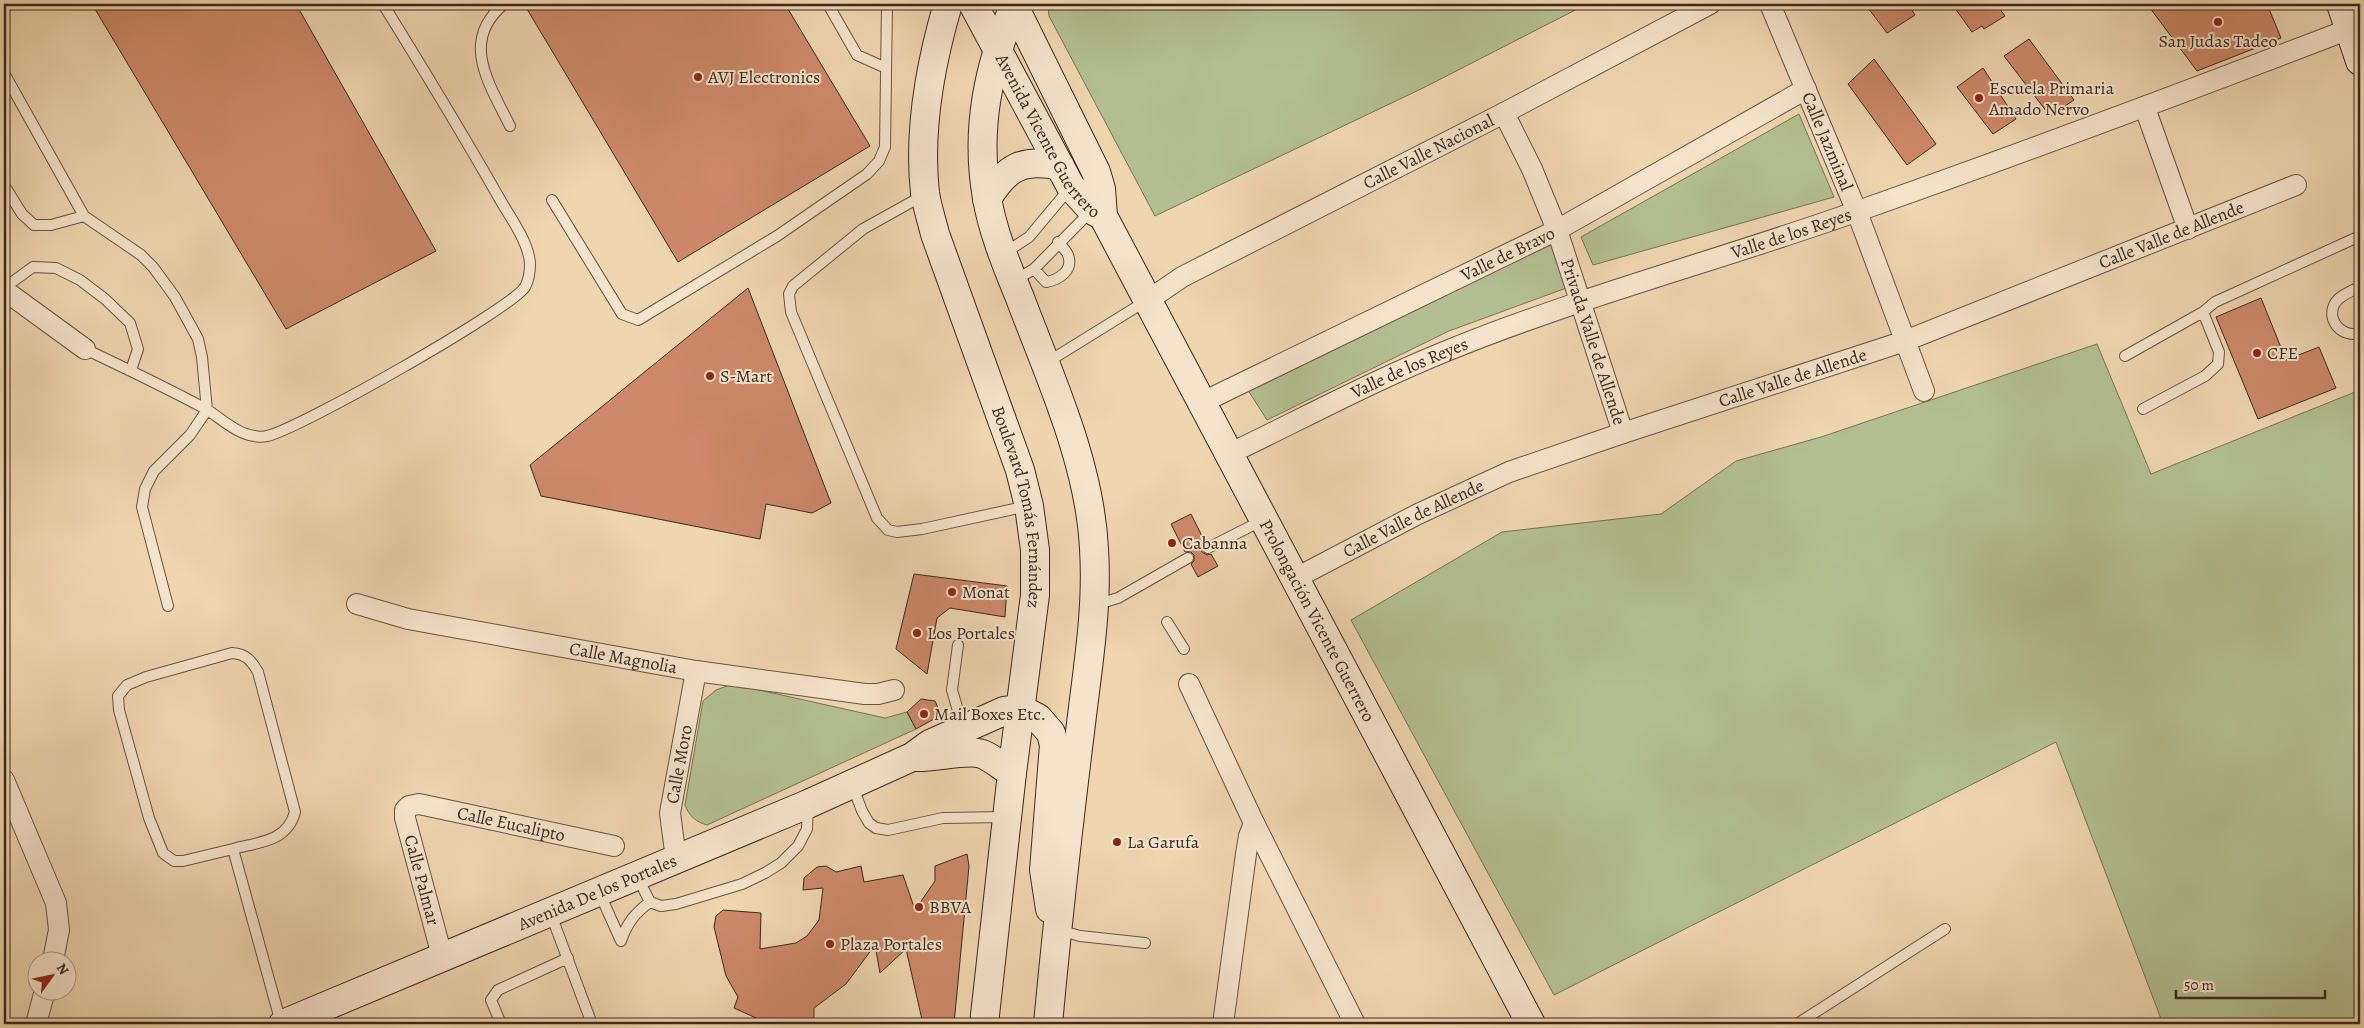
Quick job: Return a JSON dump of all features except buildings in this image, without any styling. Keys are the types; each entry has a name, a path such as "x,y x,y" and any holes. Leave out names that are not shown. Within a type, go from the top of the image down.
{"main road":[{"name":"Boulevard Tomás Fernández","path":"948,4 936,43 927,90 924,141 925,194 935,234 1020,470 1029,506 1035,550 1035,595 1012,773 984,1024"},
{"name":"Avenida Vicente Guerrero","path":"973,4 1065,177 1098,213"},
{"path":"2341,4 2355,27 2360,61"},
{"name":"Avenida Vicente Guerrero","path":"1014,5 1096,172 1101,188 1098,213"},
{"path":"1014,5 997,49 986,98 982,143 987,199 1003,254 1023,275 1045,363 1081,464 1089,501 1094,549 1094,605 1048,1024"},
{"path":"987,199 1000,179 1018,166 1044,163 1065,177"},
{"name":"Prolongación Vicente Guerrero","path":"1098,213 1229,454 1531,1024"},
{"path":"1021,709 1038,718 1046,725 1051,733 1054,745 1044,870 1047,901 1057,929"},
{"name":"Avenida De los Portales","path":"282,1024 808,804 912,757 930,744 962,728 1004,711 1021,709"},
{"name":"Avenida De los Portales","path":"912,757 930,758 972,752 983,754 1012,773"}],"street":[{"name":"Calle Valle Nacional","path":"1147,301 1182,276 1504,113 1710,4"},
{"name":"Calle Jazminal","path":"1770,4 1857,212 1924,391"},
{"name":"Valle de los Reyes","path":"1229,454 1442,352 1581,303 1857,212 2145,108 2355,27"},
{"name":"Valle de Bravo","path":"1201,403 1557,230 1806,90"},
{"path":"2145,108 2188,228"},
{"name":"Privada Valle de Allende","path":"1504,113 1532,169 1557,230 1623,433"},
{"name":"Calle Valle de Allende","path":"1294,579 1466,490 1545,459 1905,341 2296,185"},
{"path":"4,289 86,348"},
{"name":"Calle Magnolia","path":"357,604 408,619 696,671 865,694 878,694 894,690"},
{"name":"Calle Moro","path":"676,858 670,813 696,671"},
{"path":"1189,684 1254,823 1355,1024"},
{"path":"4,780 56,903 59,930 55,950"},
{"name":"Calle Eucalipto","path":"409,806 419,804 614,846"},
{"name":"Calle Palmar","path":"409,806 405,810 405,818 442,956"},
{"path":"1223,1024 1247,845 1254,823"},
{"path":"36,1024 42,1000"}],"lane":[{"path":"86,348 207,410 251,436 266,437 281,432 440,346 499,308 524,287 529,276 530,263 523,240 461,132 383,4"},
{"path":"504,4 484,26 480,42 481,59 487,79 510,126"},
{"path":"833,4 830,6 857,55 886,68"},
{"path":"552,200 622,314 638,320 777,236 867,174 879,161 885,147 887,4"},
{"path":"4,73 84,216 141,255 153,267 175,297 198,339 202,357 207,410 190,434 154,471 145,489 142,507 168,606"},
{"path":"1003,254 1029,237 1065,177"},
{"path":"4,186 22,214 34,225 51,225 84,216"},
{"path":"925,194 863,230 793,286 789,294 791,312 877,518 888,530 897,532 922,529 1029,506"},
{"path":"1058,242 1068,255 1069,265 1065,274 1056,281 1046,282 1023,275 1058,242 1098,213"},
{"path":"2124,356 2203,312 2230,293 2360,236"},
{"path":"4,289 33,267 56,268 80,280 105,299 130,323 138,349 131,370"},
{"path":"2360,287 2343,296 2334,305 2332,314 2338,327 2344,334 2360,333"},
{"path":"1045,363 1147,301"},
{"path":"2143,409 2205,376 2218,364 2219,352 2203,312"},
{"path":"1208,548 1263,520"},
{"path":"1094,605 1118,598 1188,558"},
{"path":"1167,622 1184,649"},
{"path":"958,645 952,690 962,728"},
{"path":"232,653 242,654 250,659 258,672 295,812 292,824 287,831 274,838 233,849 183,861 174,861 163,853 149,818 119,710 118,696 127,685 146,676 232,653"},
{"path":"851,783 862,811 869,823 876,828 888,830 943,818 1007,817"},
{"path":"637,875 650,902 661,906 676,904 742,884 781,863 798,846 807,829 808,804"},
{"path":"233,849 282,1024"},
{"path":"598,891 621,941 626,926 638,910 650,902"},
{"path":"549,912 592,1024"},
{"path":"1057,929 1080,936 1145,943"},
{"path":"1797,1024 1946,929"},
{"path":"500,1024 491,1000 498,990 568,958"}],"green space":[{"path":"1048,4 1587,4 1425,87 1155,216 1049,16"},
{"path":"1799,114 1834,197 1593,265 1581,237"},
{"path":"1549,239 1569,287 1449,331 1267,420 1246,387"},
{"path":"2097,344 2151,474 2360,390 2360,1024 2163,1024 2056,742 1554,995 1351,620 1502,532 1661,514 1736,461 1821,437"},
{"path":"732,684 885,718 907,712 916,729 707,825 693,818 685,805 703,701 716,690"}],"place":[{"name":"San Judas Tadeo","path":"2218,22"},
{"name":"AVJ Electronics","path":"698,77"},
{"name":"Escuela Primaria Amado Nervo","path":"1979,98"},
{"name":"CFE","path":"2257,353"},
{"name":"S-Mart","path":"710,376"},
{"name":"Cabanna","path":"1172,543"},
{"name":"Monat","path":"952,592"},
{"name":"Los Portales","path":"917,633"},
{"name":"Mail Boxes Etc.","path":"924,714"},
{"name":"La Garufa","path":"1117,842"},
{"name":"BBVA","path":"919,907"},
{"name":"Plaza Portales","path":"830,944"}]}
